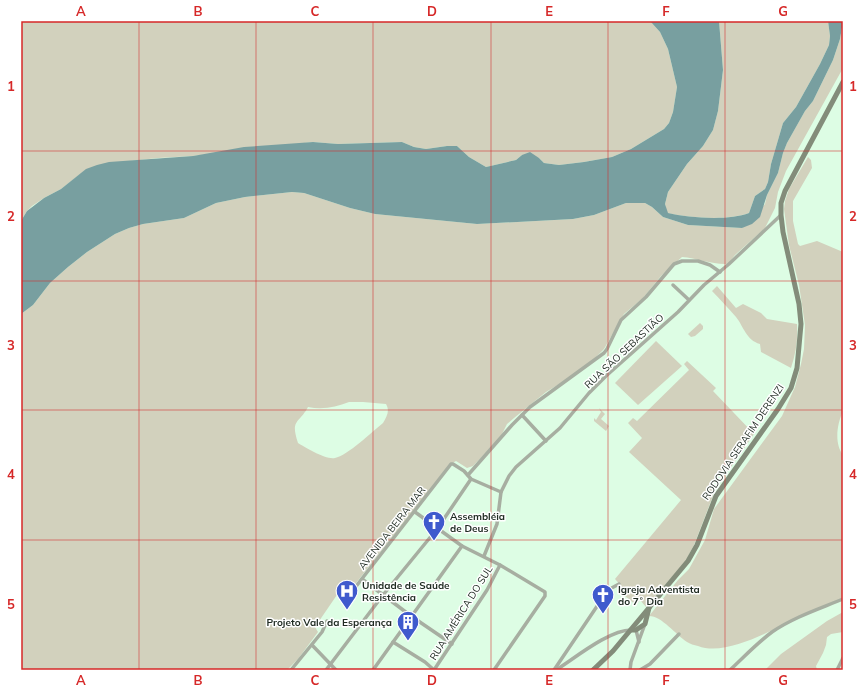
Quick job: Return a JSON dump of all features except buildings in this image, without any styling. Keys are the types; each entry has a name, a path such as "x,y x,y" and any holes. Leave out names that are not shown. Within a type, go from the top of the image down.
{"main road":[{"name":"RODOVIA SERAFIM DERENZI","path":"593,670 633,630 649,607 688,561 697,545 716,496 778,409 791,388 797,368 801,324 799,304 783,232 781,203 784,191 843,82"},
{"path":"633,630 645,624 649,607"}],"street":[{"name":"RUA SÃO SEBASTIÃO","path":"484,556 497,524 501,492 516,466 560,428 589,393 606,376 678,312 704,285 781,215"},
{"path":"501,492 471,479 468,475 522,415 604,353 621,320 646,297 674,264 682,261 698,261 710,265 720,272"},
{"path":"674,285 689,300"},
{"path":"522,415 546,441"},
{"name":"AVENIDA BEIRA MAR","path":"343,598 354,589 362,579 415,512 450,464 453,464 468,475"},
{"path":"326,670 383,595 437,529 471,479"},
{"path":"415,512 462,546 500,565 543,590 546,594 494,670"},
{"path":"373,670 462,546"},
{"name":"RUA AMÉRICA DO SUL","path":"434,670 487,590 500,565"},
{"path":"362,579 411,616 452,644"},
{"path":"555,670 608,590 619,584"},
{"path":"730,670 777,629 801,616 843,599"},
{"path":"291,670 325,628 327,621"},
{"path":"630,670 631,662 645,624"},
{"path":"555,670 603,640 623,630 633,630 639,643"},
{"path":"640,670 655,659 679,634"},
{"path":"393,642 425,662 434,670"},
{"path":"312,645 336,670"},
{"path":"837,670 843,658"}],"green space":[{"path":"21,21 650,21 660,32 668,49 677,87 673,112 669,123 664,129 631,149 612,157 559,165 544,163 539,158 522,155 516,160 486,167 469,157 457,146 426,149 414,147 402,142 338,144 313,142 193,156 130,161 79,175 61,189 32,206 21,221"},
{"path":"719,21 828,21 830,36 829,45 796,107 783,123 771,164 768,182 765,189 755,196 749,213 740,216 708,218 667,213 665,204 668,192 687,164 703,146 713,130 718,111 723,70"},
{"path":"843,23 843,68 786,171 778,192 775,208 765,228 735,255 728,264 682,257 661,276 643,298 624,314 604,349 593,360 571,377 546,392 507,424 500,438 473,466 467,468 456,461 449,465 349,592 341,589 315,627 318,632 298,659 287,670 21,670 21,314 33,305 50,283 87,252 115,234 129,228 143,224 184,218 216,203 245,197 292,192 304,193 350,208 375,214 477,224 573,219 594,215 626,203 645,203 663,217 688,225 742,228 765,204 767,195 778,173 787,143 805,111 813,101 833,60 840,39","holes":["349,402 386,404 388,409 387,416 383,423 346,453 335,458 331,458 316,453 298,443 295,426 308,407 324,408 334,407"]},
{"path":"808,157 811,160 812,168 793,201 793,221 798,244 800,246 817,241 843,252 843,411 839,422 837,439 843,455 843,598 756,638 732,646 708,648 688,643 664,622 649,616 678,580 689,569 705,540 714,509 782,416 795,387 804,349 805,325 799,285 789,245 784,209 789,189"},
{"path":"717,286 736,308 743,304 761,313 767,319 797,324 796,346 791,368 761,352 760,344 751,340 736,317 712,291"},
{"path":"700,323 703,326 703,329 695,336 691,337 688,334"},
{"path":"656,341 682,366 638,405 615,383"},
{"path":"687,361 716,388 713,391 754,434 729,470 715,478 712,482 713,496 694,545 685,562 646,607 640,600 636,605 620,592 623,588 615,579 681,500 629,452 642,438 628,423 633,418 637,421 689,370 684,364"},
{"path":"599,408 605,414 601,419 609,426 606,431 594,421 594,418 596,420 601,412"},
{"path":"843,612 843,632 831,634 827,637 823,653 816,666 817,670 765,670 781,654 827,621"}],"water":[{"path":"650,21 719,21 723,70 718,111 713,130 703,146 687,164 668,192 665,204 668,213 720,218 741,216 749,213 755,196 765,189 783,123 796,107 829,45 830,36 828,21 843,21 840,39 833,60 813,101 805,111 787,143 778,173 767,195 760,217 752,224 742,228 688,225 663,217 645,203 626,203 594,215 573,219 477,224 375,214 350,208 304,193 292,192 245,197 216,203 184,218 143,224 115,234 87,252 68,267 50,283 33,305 21,314 21,221 27,211 44,198 61,189 86,169 97,165 109,162 193,156 244,147 313,142 338,144 402,142 414,147 426,149 457,146 469,157 486,167 516,160 522,155 530,152 544,163 559,165 612,157 631,149 664,129 669,123 673,112 677,87 668,49 660,32"}],"place":[{"name":"Assembléia de Deus","path":"434,542"},
{"name":"Unidade de Saúde Resistência","path":"347,610"},
{"name":"Igreja Adventista do 7˚ Dia","path":"603,614"},
{"name":"Projeto Vale da Esperança","path":"408,642"}]}
